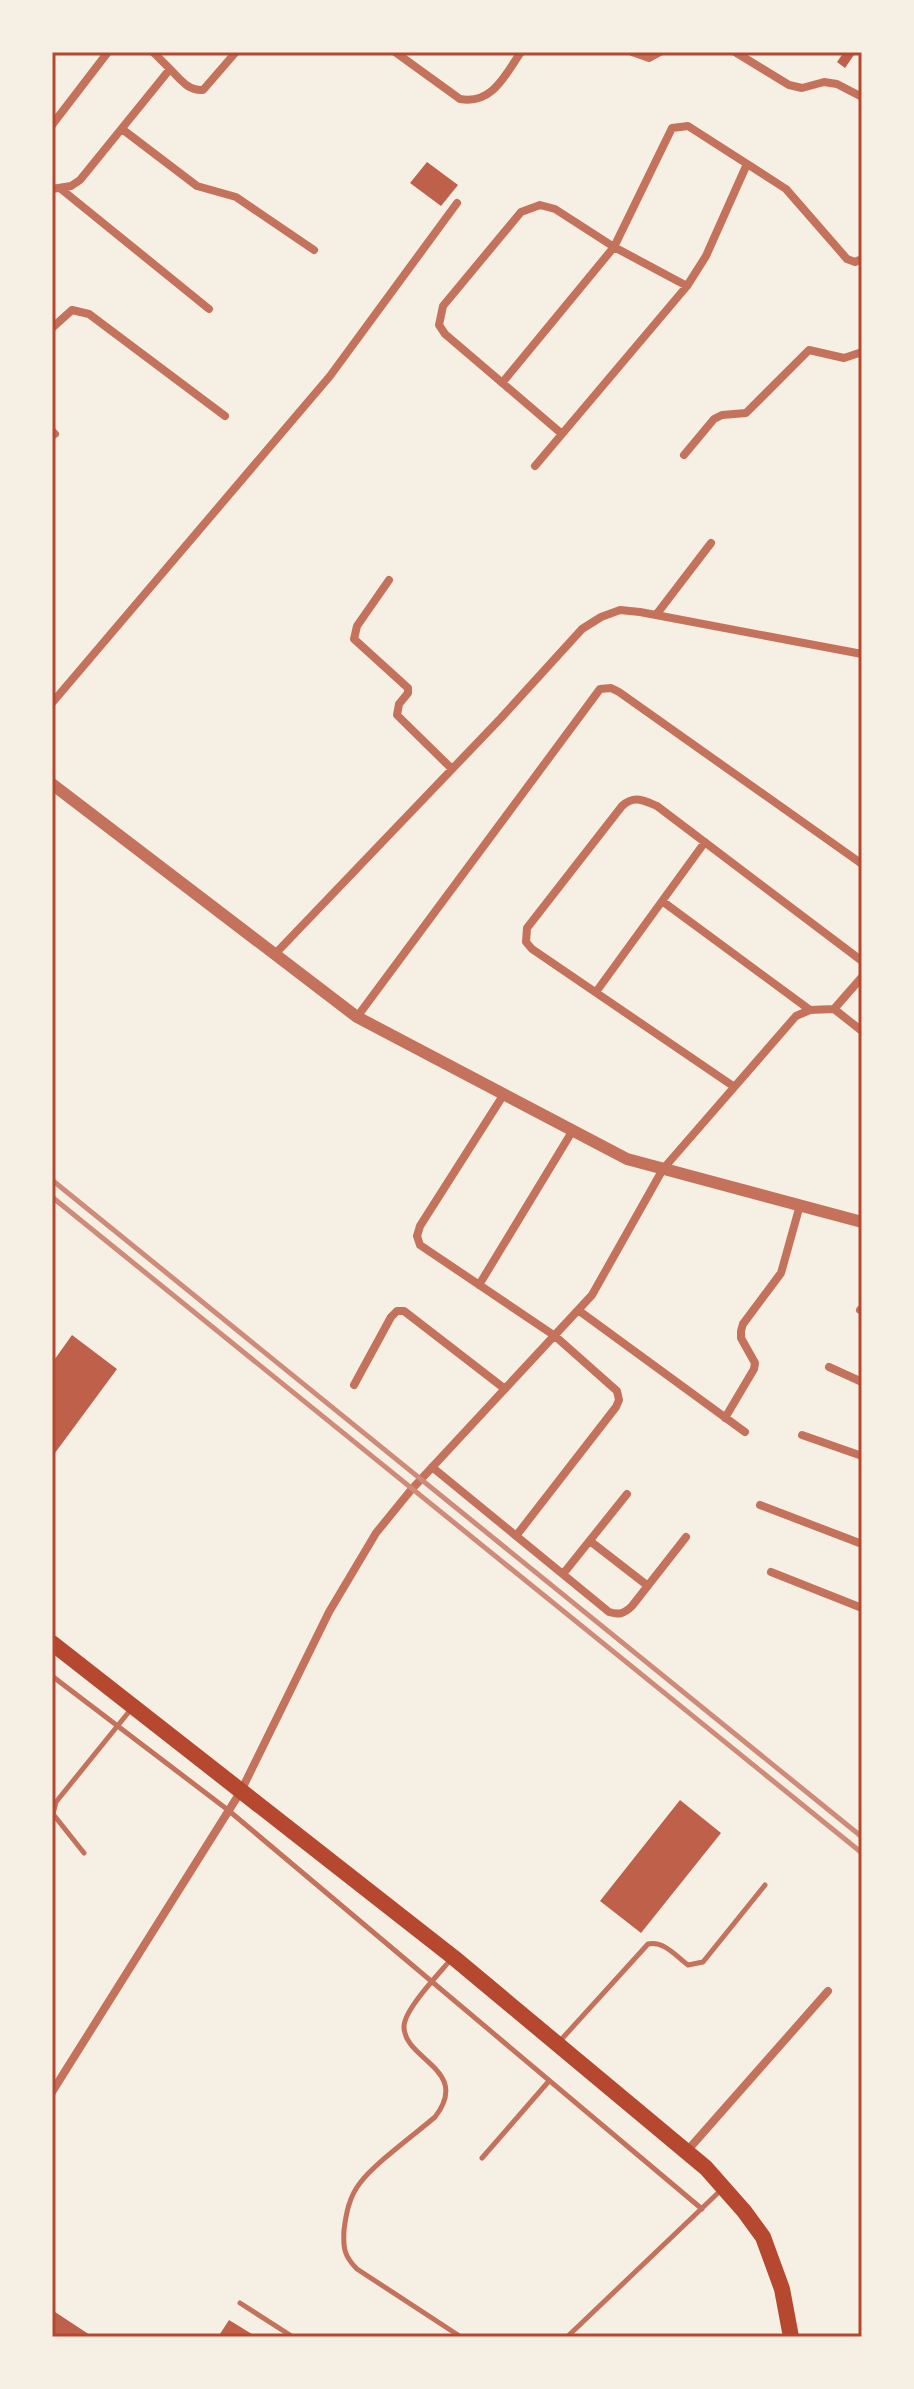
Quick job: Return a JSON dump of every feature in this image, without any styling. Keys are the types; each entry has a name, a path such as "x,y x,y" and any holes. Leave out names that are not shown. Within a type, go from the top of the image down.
{"highway":[{"path":"52,1643 453,1957 687,2151 724,2188 763,2237 782,2289 791,2337"}],"street":[{"path":"52,125 108,52"},
{"path":"153,52 188,87 195,90 203,90 236,52"},
{"path":"395,52 460,99 471,101 495,89 521,52"},
{"path":"632,52 649,58 660,52"},
{"path":"735,52 789,85 802,88 824,82 837,84 862,97"},
{"path":"57,189 80,180 170,69"},
{"path":"502,383 614,247 672,128 688,126 786,189 847,259 855,262 862,259"},
{"path":"122,129 197,186 236,197 314,250"},
{"path":"535,466 687,286 706,256 747,164"},
{"path":"57,189 209,309"},
{"path":"52,703 330,376 457,203"},
{"path":"562,434 445,334 439,325 443,306 521,212 540,205 555,209 614,247 687,286"},
{"path":"52,328 72,310 89,314 225,416"},
{"path":"684,455 714,419 722,415 746,413 809,350 844,358 862,352"},
{"path":"656,615 711,543"},
{"path":"389,580 357,626 354,639 408,688 397,715 452,769"},
{"path":"276,953 582,629 601,617 620,610 656,615 862,654"},
{"path":"357,1017 600,689 611,688 619,692 862,864"},
{"path":"52,784 357,1017 627,1159 862,1222"},
{"path":"733,1086 526,942 527,928 628,800 640,799 657,806 862,961"},
{"path":"596,992 705,842"},
{"path":"662,901 810,1010"},
{"path":"834,1009 862,977"},
{"path":"52,2092 241,1791 329,1612 376,1533 432,1467 592,1295 663,1169 796,1016 810,1010 834,1009 862,1031"},
{"path":"504,1094 420,1226 417,1236 420,1245 555,1336 617,1391 619,1400 516,1536"},
{"path":"479,1285 573,1130"},
{"path":"725,1418 754,1369 755,1363 741,1338 743,1324 781,1273 800,1205"},
{"path":"578,1310 745,1432"},
{"path":"354,1385 391,1317 397,1311 404,1311 505,1389"},
{"path":"829,1367 862,1382"},
{"path":"802,1435 862,1456"},
{"path":"432,1467 609,1612 616,1614 625,1613 686,1537"},
{"path":"563,1574 627,1494"},
{"path":"760,1505 862,1544"},
{"path":"590,1541 648,1586"},
{"path":"771,1572 862,1608"},
{"path":"687,2151 828,1991"}],"lane":[{"path":"52,1676 228,1810 702,2209"},
{"path":"84,1853 58,1824 53,1814 56,1802 133,1707"},
{"path":"558,2042 648,1944 654,1942 662,1945 688,1965 703,1962 765,1885"},
{"path":"453,1957 407,2015 404,2026 406,2037 440,2075 445,2085 444,2106 360,2182 346,2216 343,2248 357,2269 461,2337"},
{"path":"482,2158 549,2081"},
{"path":"567,2337 724,2188"},
{"path":"240,2303 293,2337"}],"building":[{"path":"844,52 856,52 845,68 837,62"},
{"path":"427,162 458,185 441,206 410,183"},
{"path":"72,1335 117,1369 52,1457 52,1363"},
{"path":"680,1800 721,1833 641,1933 600,1901"},
{"path":"52,2310 93,2337 52,2337"},
{"path":"229,2320 257,2337 218,2337"}],"railway":[{"path":"52,1180 862,1837"},
{"path":"52,1197 862,1853"}]}
